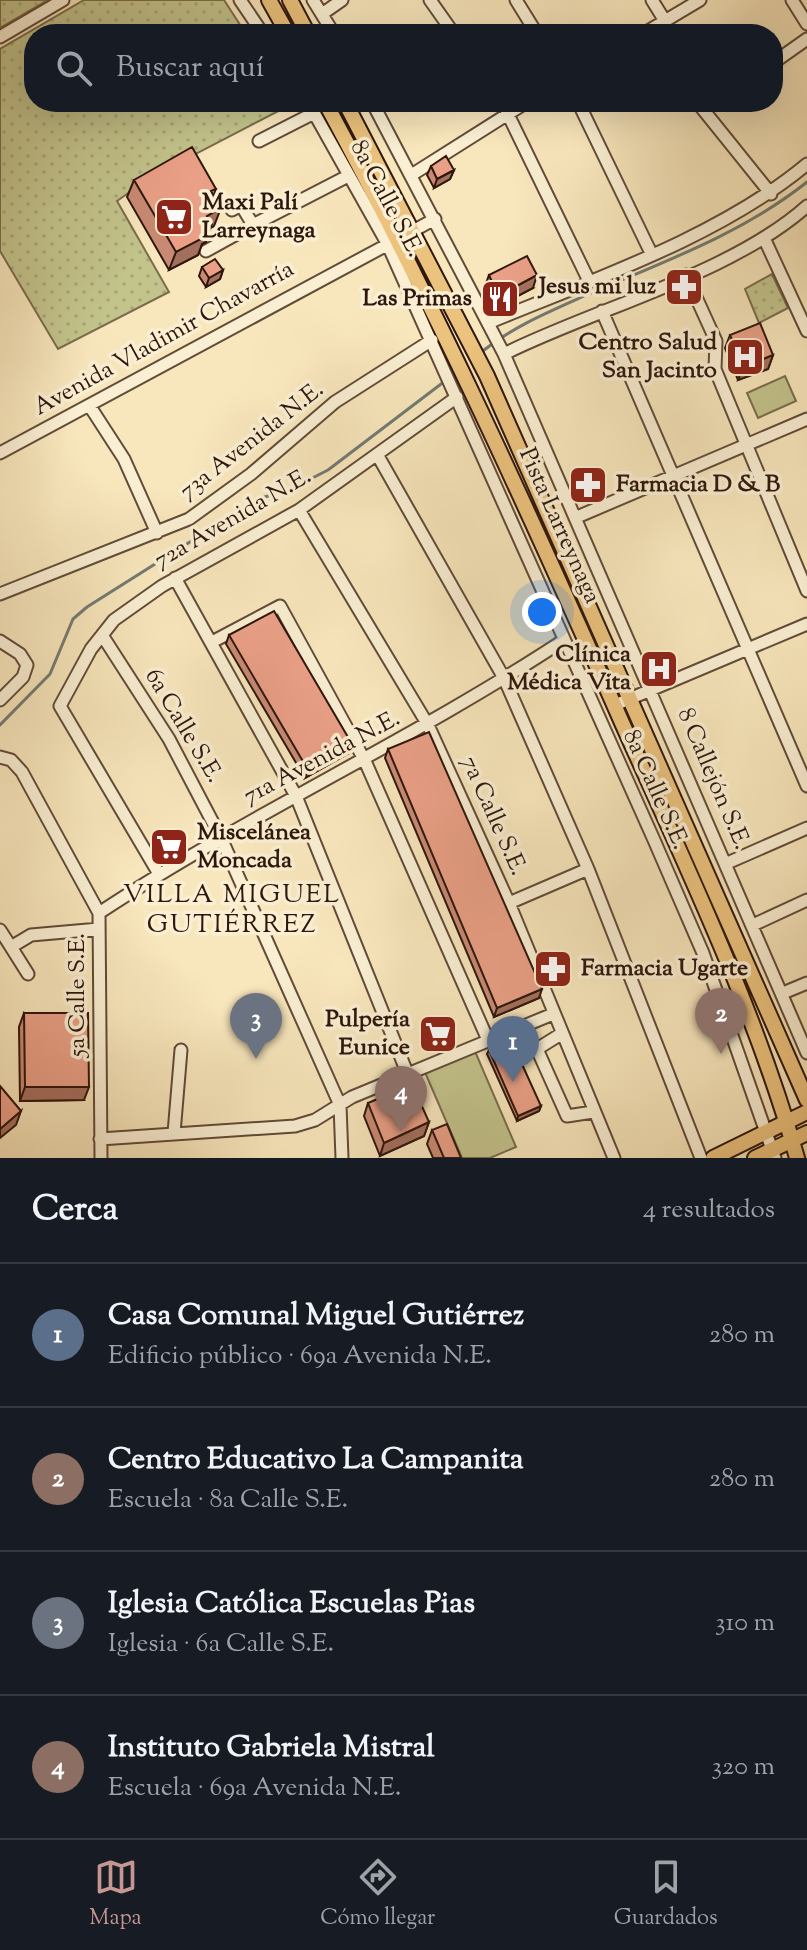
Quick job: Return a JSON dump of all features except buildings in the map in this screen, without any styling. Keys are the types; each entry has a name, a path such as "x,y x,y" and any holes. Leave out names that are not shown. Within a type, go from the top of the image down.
{"main road":[{"path":"290,0 303,24"},
{"path":"270,2 280,24"},
{"name":"Pista Larreynaga","path":"319,112 466,375 615,705 716,939 797,1158"},
{"name":"Pista Larreynaga","path":"350,112 473,346 807,1100"},
{"path":"713,1158 807,1112"},
{"path":"755,1158 774,1154 807,1133"}],"street":[{"path":"0,37 63,0"},
{"path":"240,0 256,24"},
{"path":"313,0 328,24"},
{"path":"322,14 342,0"},
{"path":"430,0 447,24"},
{"path":"516,0 531,24"},
{"path":"652,0 665,21"},
{"path":"660,24 700,0"},
{"path":"792,0 807,24"},
{"path":"783,56 807,39"},
{"path":"259,141 306,112"},
{"name":"8a Calle S.E.","path":"319,112 348,176 392,241 441,362 703,953 774,1154"},
{"path":"378,112 413,174 490,326 771,194 807,164"},
{"path":"583,112 651,253"},
{"path":"705,112 771,194"},
{"path":"413,174 509,113 589,281"},
{"path":"206,251 348,176"},
{"path":"232,210 241,205 253,225"},
{"path":"501,349 686,275 764,238 807,206"},
{"name":"Avenida Vladimir Chavarría","path":"0,453 435,219"},
{"path":"764,238 807,331"},
{"path":"686,275 716,341 715,369 807,591"},
{"path":"602,311 807,786"},
{"name":"8 Callejón S.E.","path":"490,326 577,517 807,1053"},
{"name":"73a Avenida N.E.","path":"0,594 189,519 251,474 335,402 432,340"},
{"name":"72a Avenida N.E.","path":"159,874 60,706 102,635 114,620 175,578 299,510 378,456 455,393"},
{"name":"72a Avenida N.E.","path":"89,405 124,459 157,533"},
{"path":"577,517 807,419"},
{"path":"378,456 504,678 588,869 701,1158"},
{"name":"7a Calle S.E.","path":"299,510 428,725 509,903 614,1158"},
{"path":"175,578 296,796 408,1075"},
{"path":"212,642 280,606 365,761 488,1040"},
{"path":"615,705 807,624"},
{"name":"6a Calle S.E.","path":"102,635 169,739 221,838 340,1105"},
{"name":"71a Avenida N.E.","path":"99,913 221,838 428,725 564,640"},
{"path":"0,641 20,654 27,665 23,677 0,700"},
{"name":"5a Calle S.E.","path":"6,759 22,772 99,913 101,1158"},
{"path":"725,864 807,828"},
{"path":"509,903 588,869"},
{"path":"753,925 807,900"},
{"path":"11,947 31,935 99,929"},
{"path":"0,930 28,974"},
{"path":"783,993 807,983"},
{"path":"100,1139 295,1126 553,1014"},
{"path":"561,1034 537,1049 567,1116 593,1112"},
{"path":"174,1133 181,1050"},
{"path":"340,1105 342,1158"}],"green space":[{"path":"0,0 48,0 0,28"},
{"path":"84,0 224,0 240,24 43,24"},
{"path":"24,35 24,112 276,112 151,177 117,201 169,292 58,349 0,251 0,49"},
{"path":"772,274 788,308 759,323 745,289"},
{"path":"785,376 796,401 758,418 747,393"},
{"path":"474,1049 516,1147 490,1158 462,1158 424,1070"}],"waterway":[{"path":"479,354 533,320 730,231 807,182"},
{"path":"0,725 50,674 73,619 87,607 258,499 291,489 328,470 445,381"}],"place":[{"name":"Maxi Palí Larreynaga","path":"174,217"},
{"name":"Jesus mi luz","path":"684,287"},
{"name":"Las Primas","path":"500,299"},
{"name":"Centro Salud San Jacinto","path":"745,357"},
{"name":"Farmacia D & B","path":"588,485"},
{"name":"Clínica Médica Vita","path":"659,669"},
{"name":"Miscelánea Moncada","path":"169,847"},
{"name":"Farmacia Ugarte","path":"553,969"},
{"name":"Pulpería Eunice","path":"438,1034"},
{"name":"Centro Educativo La Campanita","path":"721,1054"},
{"name":"Iglesia Católica Escuelas Pias","path":"256,1059"},
{"name":"Casa Comunal Miguel Gutiérrez","path":"513,1082"},
{"name":"Instituto Gabriela Mistral","path":"401,1132"}],"district":[{"name":"VILLA MIGUEL GUTIÉRREZ","path":"232,910"}]}
